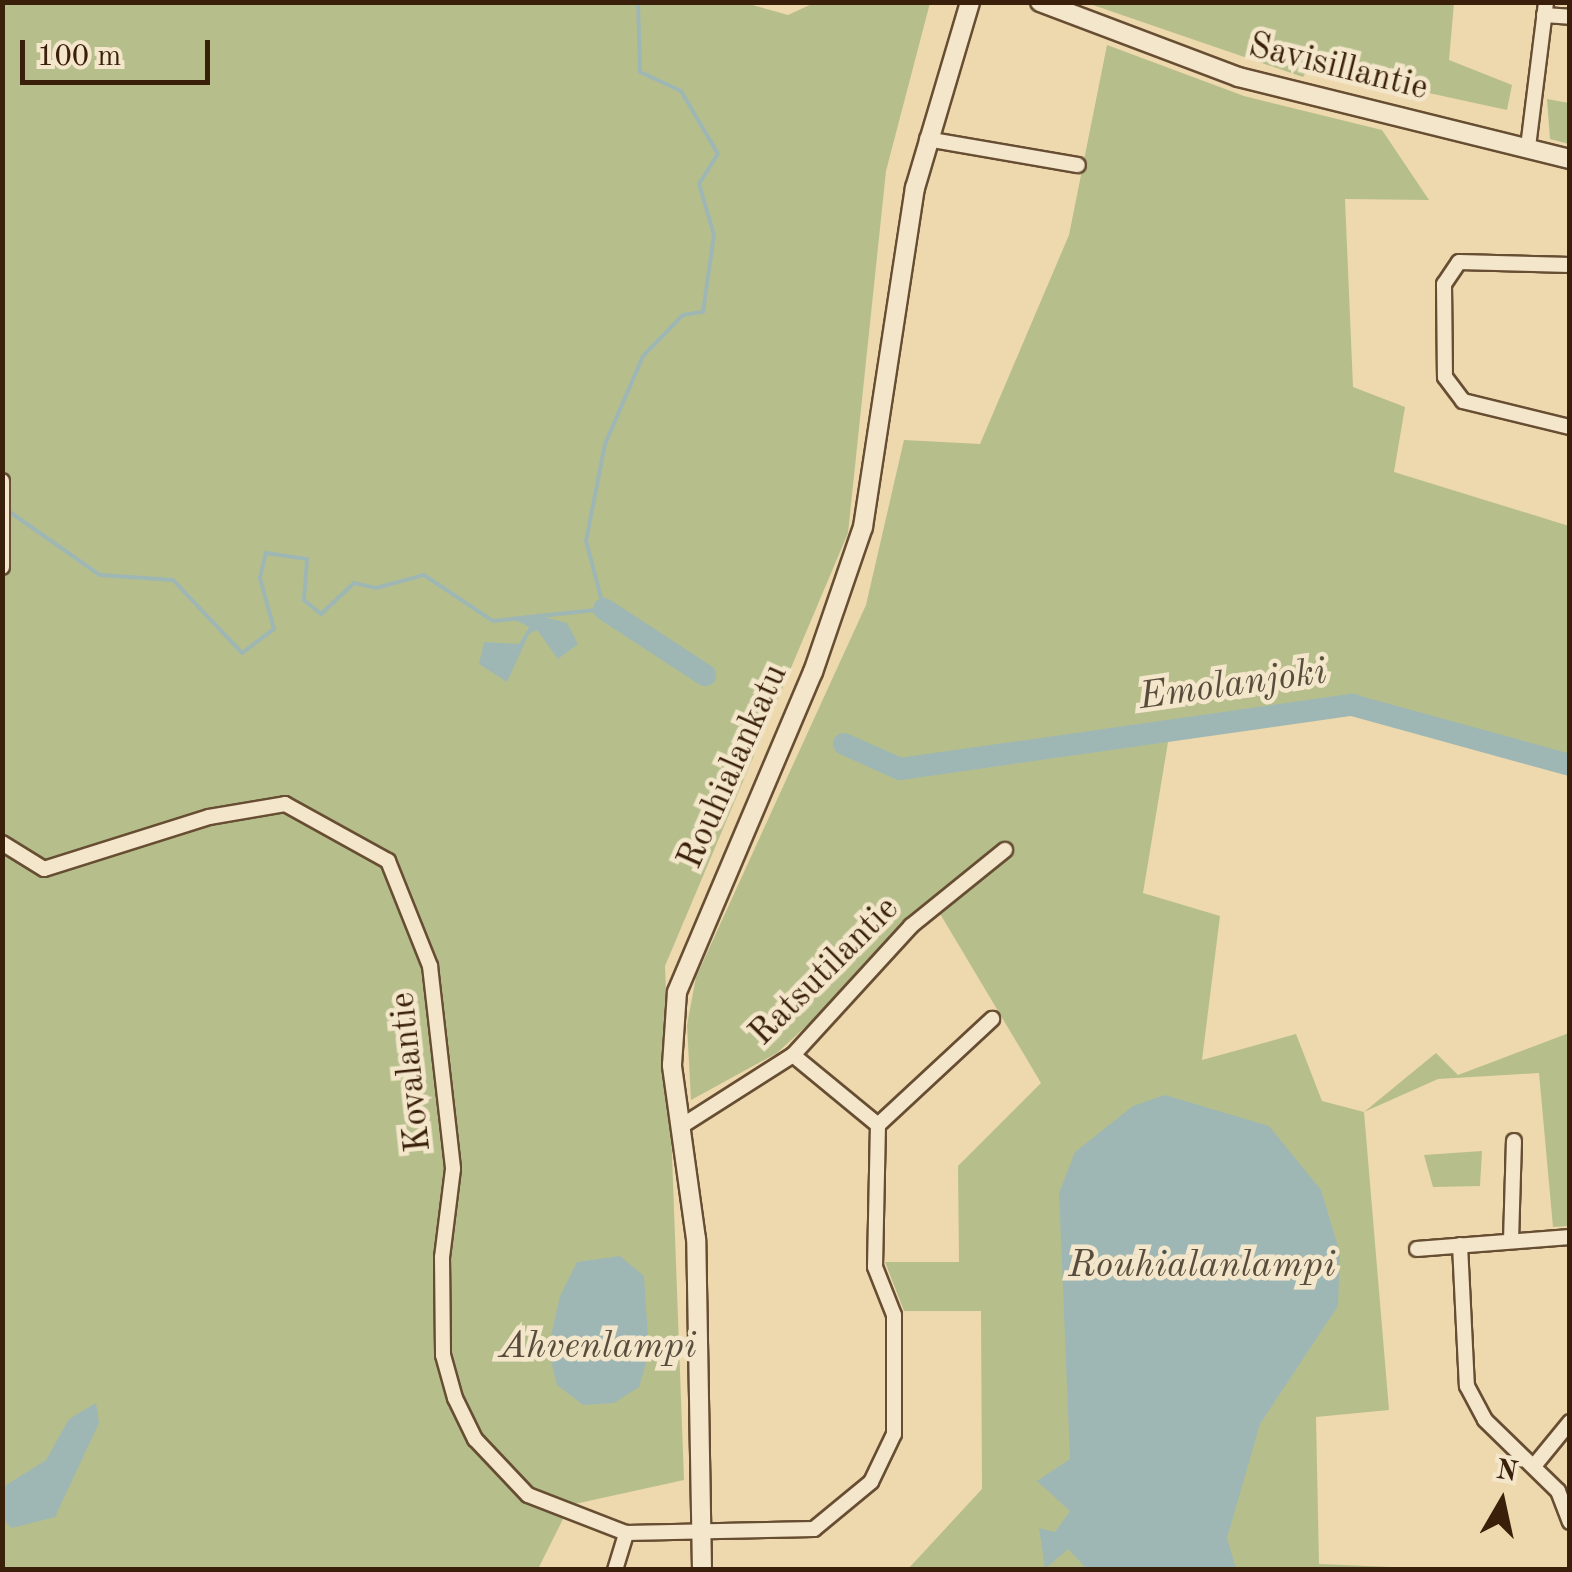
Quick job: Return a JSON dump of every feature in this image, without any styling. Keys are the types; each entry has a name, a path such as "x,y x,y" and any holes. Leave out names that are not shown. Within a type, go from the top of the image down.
{"street":[{"name":"Rouhialankatu","path":"702,1570 696,1239 680,1127 671,1023 682,970 850,573 927,139 970,2"},
{"name":"Savisillantie","path":"1040,2 1238,77 1570,158"},
{"path":"1528,148 1545,9 1570,17"},
{"path":"927,139 1078,165"},
{"path":"1570,266 1459,262 1444,284 1445,377 1463,401 1570,427"},
{"path":"2,567 6,484"},
{"name":"Kovalantie","path":"2,843 44,869 209,816 285,804 388,861 432,984 453,1169 442,1257 444,1355 455,1398 474,1439 528,1495 626,1533 814,1529 884,1461 894,1434 894,1315 875,1267 878,1125"},
{"name":"Ratsutilantie","path":"680,1127 794,1054 911,926 1005,850"},
{"path":"794,1054 878,1125 992,1019"},
{"path":"1512,1241 1514,1140"},
{"path":"1417,1249 1570,1237"},
{"path":"1460,1245 1467,1386 1485,1420 1558,1491 1570,1522"},
{"path":"1534,1466 1570,1422"},
{"path":"616,1570 626,1533"}],"green space":[{"path":"742,2 788,15 814,3 930,3 886,171 848,533 665,966 684,1480 570,1505 538,1569 3,1569 3,3"},
{"path":"1087,3 1454,3 1449,60 1512,85 1507,110 1309,67 1303,77"},
{"path":"1107,45 1244,96 1382,130 1429,200 1345,199 1353,387 1405,407 1394,472 1569,526 1569,765 1352,705 1170,730 1143,893 1220,916 1202,1060 1296,1034 1322,1101 1364,1112 1389,1410 1316,1417 1319,1564 1439,1569 908,1569 982,1489 981,1311 904,1311 885,1262 959,1262 958,1166 1041,1083 936,907 777,1053 691,1100 687,1025 696,977 866,605 904,440 980,444 1069,235"},
{"path":"1547,99 1569,103 1569,144 1550,139"},
{"path":"1569,1033 1569,1226 1553,1227 1539,1073 1438,1079 1364,1112 1436,1053 1458,1075"},
{"path":"1482,1151 1480,1186 1433,1187 1424,1155"}],"water":[{"path":"541,616 567,623 578,644 558,659 537,630 529,634 507,682 479,664 484,642 519,644 529,627 513,619"},
{"name":"Rouhialanlampi","path":"1165,1095 1269,1126 1321,1190 1340,1253 1338,1306 1260,1424 1227,1538 1236,1569 1087,1569 1068,1549 1045,1569 1039,1528 1055,1532 1070,1511 1037,1481 1070,1459 1059,1193 1075,1152 1133,1106"},
{"name":"Ahvenlampi","path":"620,1256 644,1276 649,1353 639,1387 614,1403 583,1405 557,1385 548,1349 560,1296 577,1262"},
{"path":"96,1403 99,1423 55,1517 12,1528 3,1520 3,1487 46,1460 69,1419"}],"waterway":[{"path":"7,510 100,575 173,580 242,653 274,629 260,578 266,553 307,559 304,600 321,614 354,583 376,588 424,575 493,621 604,609 586,541 605,444 643,356 683,315 703,312 714,235 699,184 718,154 681,91 640,72 638,2"},
{"path":"604,609 705,675"},
{"name":"Emolanjoki","path":"844,744 900,769 1352,705 1570,765"}]}
